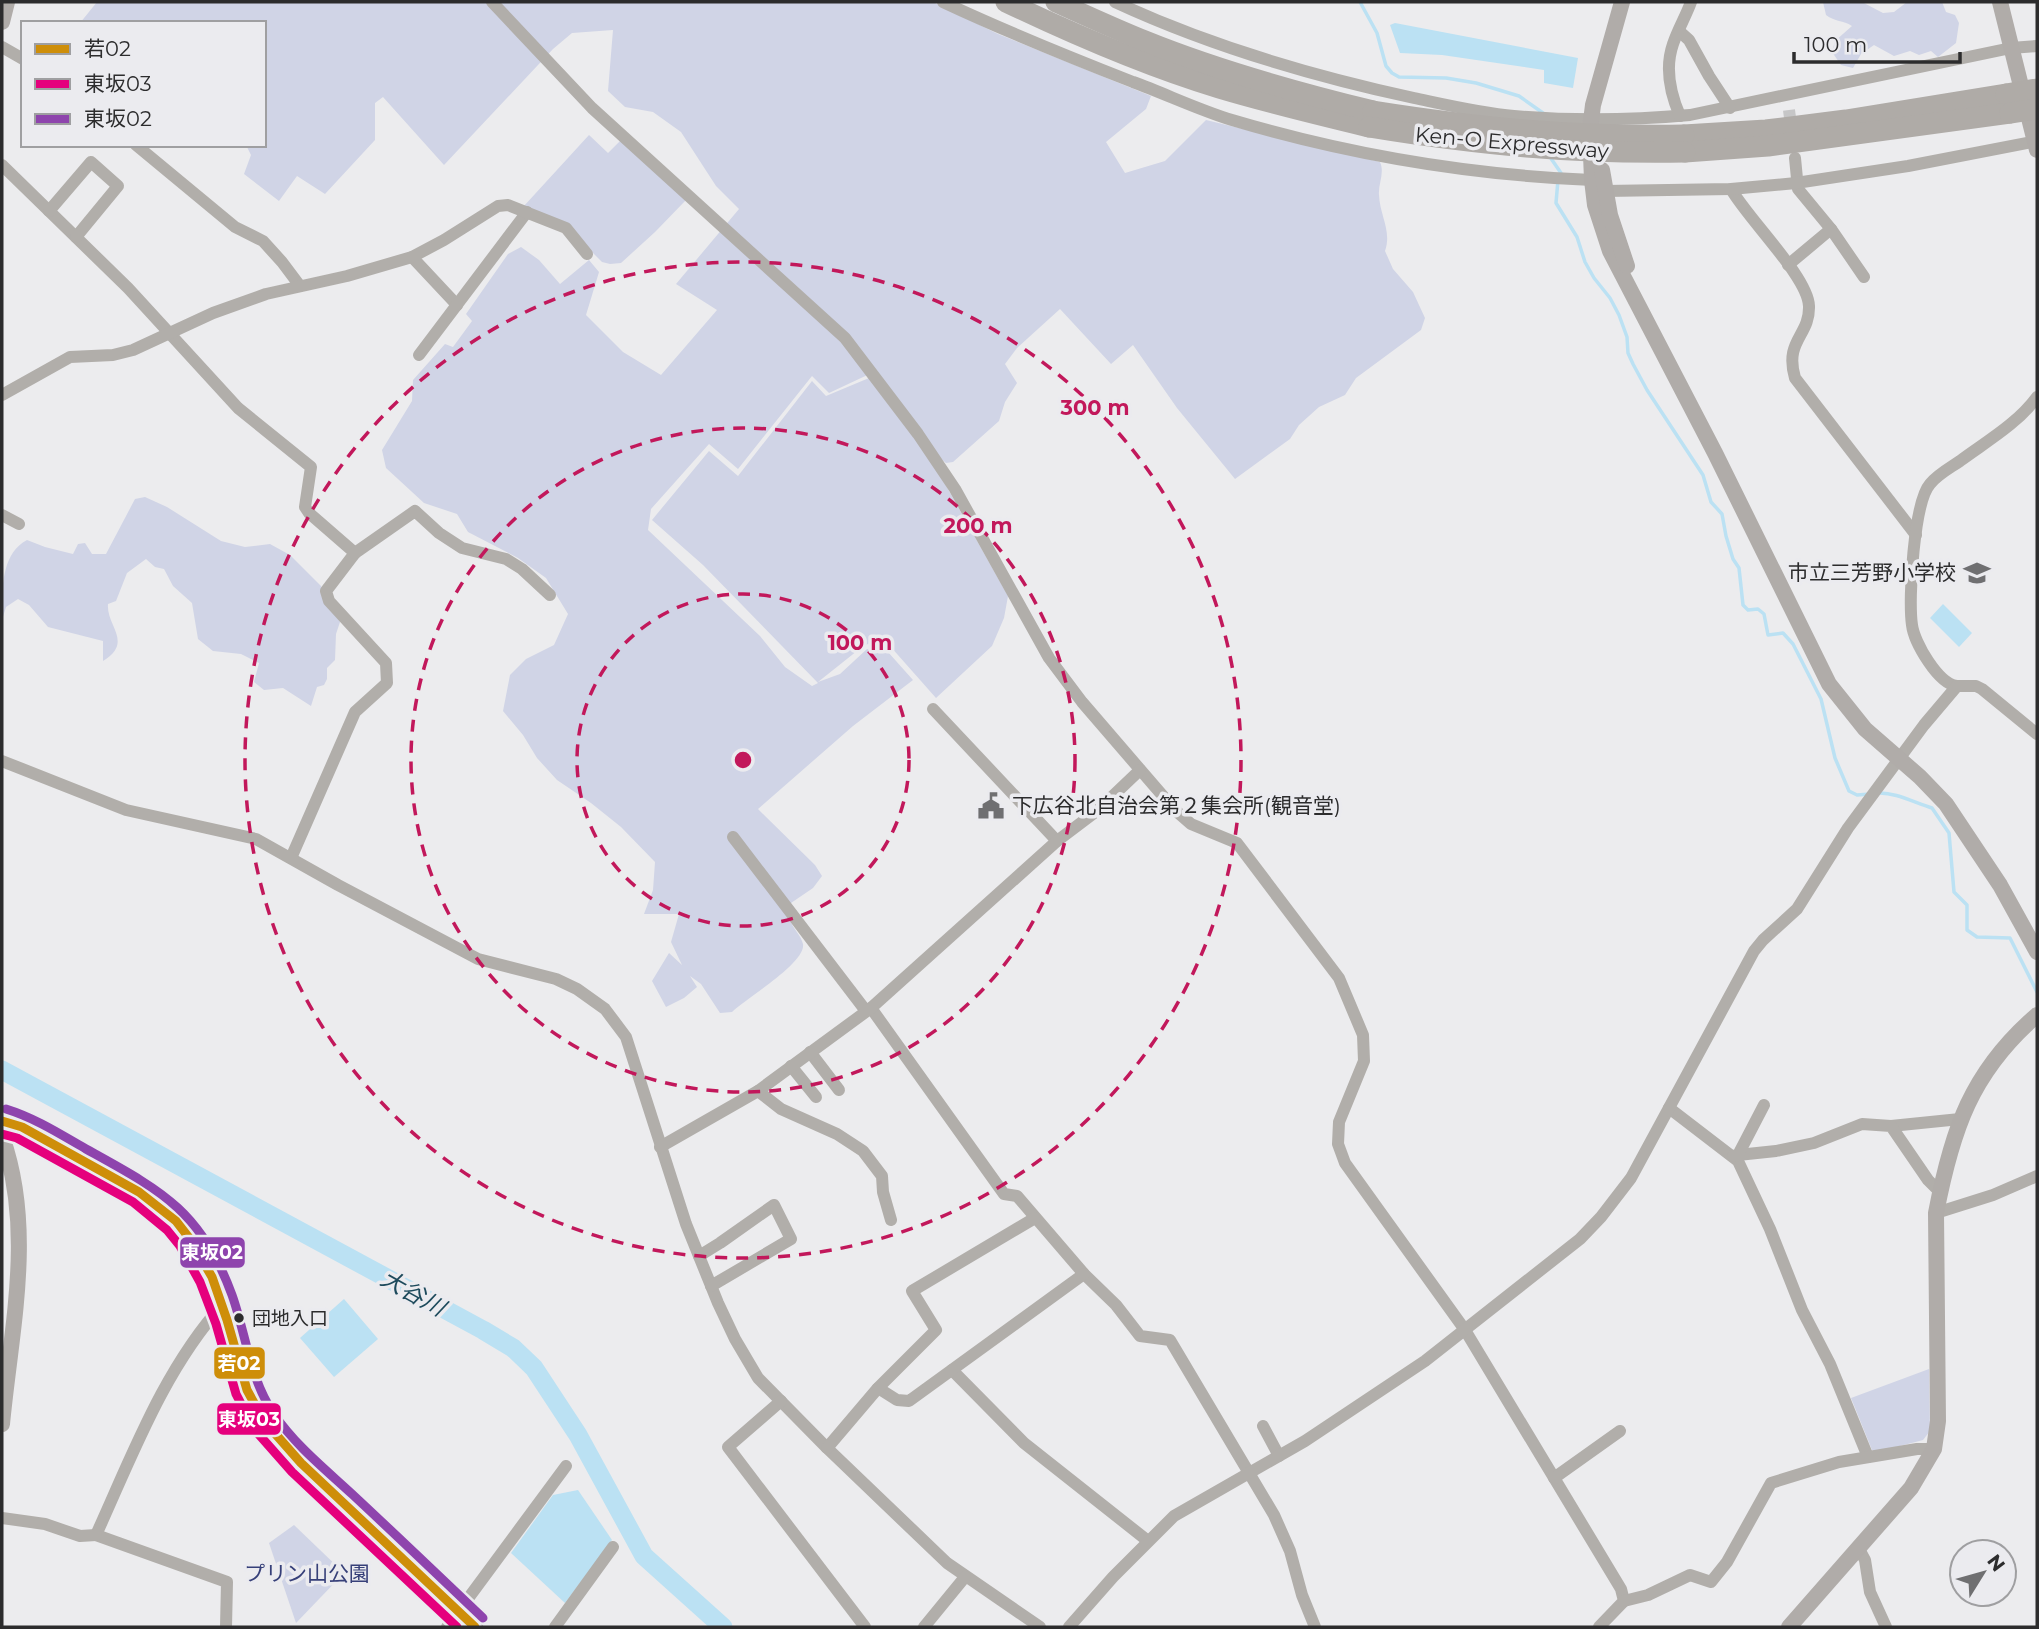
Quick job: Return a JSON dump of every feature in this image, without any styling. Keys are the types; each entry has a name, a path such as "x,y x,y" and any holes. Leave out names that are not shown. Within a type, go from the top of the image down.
{"highway":[{"name":"Ken-O Expressway","path":"1006,2 1137,59 1216,87 1285,107 1371,119 1580,136 1683,135 1768,146 2008,103 2037,89"},
{"name":"Ken-O Expressway","path":"1056,2 1145,41 1371,119"},
{"name":"Ken-O Expressway","path":"2008,103 2037,109"}],"street":[{"path":"2,22 7,2"},
{"path":"492,2 592,108 845,338 918,434 955,489 1049,658 1082,702 1175,810 1191,824 1237,843 1339,978 1363,1035 1364,1061 1339,1122 1338,1144 1345,1163 1465,1330 1621,1590 1624,1601"},
{"path":"943,2 1062,54 1228,119 1431,166 1483,173 1592,180"},
{"path":"1115,2 1150,18 1315,79 1475,110 1538,117 1595,119 1683,135 1730,108 2011,48 2037,46"},
{"path":"1622,2 1595,119 1592,180 1598,219 1606,240 1821,669 1853,716 1877,741 1935,791 1961,823 2000,885 2037,952"},
{"path":"1683,135 1669,75 1673,43 1691,2"},
{"path":"1605,191 1731,189 1796,183 2036,144 2000,2"},
{"path":"1679,31 1689,40 1730,108"},
{"path":"2,47 21,58"},
{"path":"1787,96 1789,110"},
{"path":"1595,119 1605,191 1626,261 1664,352"},
{"path":"1301,138 1304,122"},
{"path":"138,147 236,227 263,241 300,286"},
{"path":"1795,158 1796,183 1804,198 1831,229 1864,277"},
{"path":"49,211 90,162 118,186 76,237"},
{"path":"2,165 128,288 238,408 311,467 305,507 355,554"},
{"path":"1731,189 1741,206 1806,290 1809,309 1804,328 1792,348 1791,366 1795,378 1916,535"},
{"path":"2,395 70,357 113,355 132,350 213,313 266,294 347,276 412,257 498,206 508,205 566,228 587,254"},
{"path":"419,355 527,212"},
{"path":"1788,265 1831,229"},
{"path":"412,257 457,306"},
{"path":"2037,397 2018,419 1929,485 1922,497 1912,582 1912,626 1929,662 1947,683 1982,689 2037,734"},
{"path":"290,859 355,712 387,683 386,663 329,601 326,591 355,554 415,511 439,533 461,548 506,559 522,569 550,595"},
{"path":"2,516 19,524"},
{"path":"1069,1627 1174,1516 1279,1456 1392,1383 1465,1330 1580,1239 1601,1217 1631,1178 1754,951 1797,909 1849,828 1924,725 1957,686"},
{"path":"933,709 1057,841"},
{"path":"2,761 125,810 256,839 478,959 556,979 577,989 605,1009 626,1037 660,1147 699,1256 735,1339 758,1378 947,1563 1040,1627"},
{"path":"660,1147 758,1091 868,1009 1057,841 1098,810 1140,770"},
{"path":"733,837 868,1009 1004,1194 1017,1196 1084,1274 1116,1305 1140,1336 1170,1340 1250,1473 1290,1551 1302,1595 1315,1627"},
{"path":"1789,1627 1911,1488 1934,1449 1938,1408 1936,1213 1940,1192 1960,1119 1976,1086 1989,1066 2037,1015"},
{"path":"810,1052 839,1090"},
{"path":"791,1066 816,1097"},
{"path":"758,1091 781,1109 837,1133 863,1151 882,1176 883,1192 891,1220"},
{"path":"1735,1156 1764,1105"},
{"path":"1669,1108 1735,1156 1738,1161 1770,1229 1802,1310 1830,1364 1868,1457"},
{"path":"1735,1156 1814,1143 1862,1125 1891,1126 1960,1119"},
{"path":"2,1121 22,1127 153,1200 181,1227 201,1254 223,1304 242,1374 265,1424 301,1463 475,1627"},
{"path":"1891,1126 1928,1180 1940,1192"},
{"path":"2,1137 18,1205 20,1240 18,1281 3,1390 2,1424"},
{"path":"1936,1213 1993,1195 2037,1176"},
{"path":"699,1256 775,1205 791,1239 711,1286"},
{"path":"827,1448 878,1388 936,1330 912,1291 1035,1218"},
{"path":"878,1388 897,1401 909,1401 1084,1274"},
{"path":"96,1535 157,1403 176,1370 223,1304"},
{"path":"952,1370 1024,1443 1149,1541"},
{"path":"781,1401 728,1447 865,1627"},
{"path":"1263,1426 1279,1456"},
{"path":"1555,1478 1620,1431"},
{"path":"1599,1627 1624,1601 1648,1595 1690,1575 1711,1582 1727,1562 1771,1483 1839,1462 1934,1449"},
{"path":"447,1627 566,1466"},
{"path":"2,1518 44,1524 80,1536 96,1535 227,1582 226,1627"},
{"path":"555,1627 613,1547"},
{"path":"1858,1547 1865,1560 1870,1592 1886,1627"},
{"path":"924,1627 965,1577"}],"green space":[{"path":"97,2 933,2 998,34 1151,96 1146,109 1106,142 1125,173 1165,161 1206,120 1380,162 1382,170 1379,195 1387,237 1385,251 1393,269 1413,292 1425,318 1421,330 1356,378 1345,395 1319,407 1299,425 1290,439 1235,479 1177,408 1133,345 1111,364 1060,309 1017,348 1005,364 1017,383 1005,402 999,421 953,462 946,463 939,457 876,371 829,393 812,376 738,469 709,444 651,509 648,530 760,636 785,667 812,686 818,683 703,565 652,520 709,451 738,476 812,381 826,396 869,378 918,441 1008,596 1004,618 992,646 936,698 882,637 862,647 818,682 840,674 867,649 888,652 913,680 853,726 758,809 815,865 822,876 813,888 791,903 789,917 802,941 801,952 786,970 732,1012 720,1013 701,984 690,976 697,987 684,998 666,1007 652,981 669,953 682,965 671,942 679,914 644,914 653,890 655,862 621,827 557,780 537,758 523,735 503,711 510,675 526,659 554,645 568,614 546,578 518,558 468,532 457,514 424,503 386,468 382,450 412,401 413,380 445,344 453,347 472,321 466,314 508,254 521,247 539,260 560,284 589,260 599,272 586,315 623,352 661,375 717,310 676,284 739,209 716,186 681,132 653,112 625,107 608,91 613,30 572,33 553,49 444,165 383,97 375,103 375,140 325,194 297,176 279,201 244,174 251,155 247,147 266,147 266,21 82,21"},
{"path":"1823,2 1862,2 1883,13 1894,12 1907,2 1942,2 1946,12 1955,15 1959,23 1956,43 1938,57 1931,51 1919,55 1910,51 1894,56 1874,45 1861,54 1853,68 1841,65 1832,52 1835,41 1852,26 1826,15"},
{"path":"589,135 608,153 621,140 686,200 621,263 602,262 592,252 524,206"},
{"path":"145,497 167,507 221,541 245,547 270,544 290,555 321,586 327,605 341,619 336,634 335,660 327,668 324,685 317,687 311,706 283,688 264,690 254,682 259,663 241,654 213,651 198,639 192,603 173,586 164,569 155,567 146,559 127,573 116,601 108,604 108,612 118,640 112,654 103,661 103,641 48,627 29,605 18,599 6,607 2,620 4,575 18,546 27,540 73,554 78,544 85,543 92,554 106,554 135,499"},
{"path":"1929,1369 1930,1431 1923,1440 1877,1452 1872,1450 1851,1398"},
{"name":"プリン山公園","path":"294,1525 344,1573 296,1623 269,1543"}],"shaded area":[{"path":"1395,23 1578,58 1573,88 1544,83 1544,70 1442,55 1400,53 1390,25"},
{"path":"1943,604 1972,633 1959,647 1930,618"},
{"path":"344,1299 378,1339 334,1377 300,1338"},
{"path":"578,1490 612,1540 565,1603 511,1553 553,1495"}],"waterway":[{"path":"1360,2 1377,33 1386,66 1392,73 1399,77 1446,78 1476,83 1519,96 1543,113"},
{"path":"1550,157 1561,173"},
{"path":"1558,180 1556,203 1577,237 1585,262 1619,315 1633,364 1703,475 1711,502 1722,514 1733,559 1739,568 1743,605 1748,610 1758,609 1764,614 1768,635 1783,633 1793,644 1821,699 1835,758 1849,791 1857,795 1870,794"},
{"path":"1878,793 1898,796 1932,808 1949,833 1954,892 1967,905 1967,930 1977,937 2010,938 2037,992"},
{"name":"大谷川","path":"2,1070 513,1348 534,1368 578,1435 644,1556 723,1627"}],"tunnel":[{"path":"1789,110 1792,133"}],"transit line":[{"name":"東坂02","path":"6,1109 47,1127 136,1177 157,1191 192,1222 220,1266 237,1310 259,1387 282,1425 311,1456 483,1618"},
{"name":"若02","path":"2,1121 22,1127 139,1192 176,1221 212,1277 247,1390 264,1421 301,1463 475,1627"},
{"name":"東坂03","path":"2,1134 17,1138 133,1202 167,1230 180,1246 200,1282 216,1324 236,1394 254,1429 292,1472 457,1627"}],"place":[{"name":"市立三芳野小学校","path":"1977,573"},
{"name":"下広谷北自治会第２集会所(観音堂)","path":"991,806"},
{"name":"団地入口","path":"239,1318"}]}
